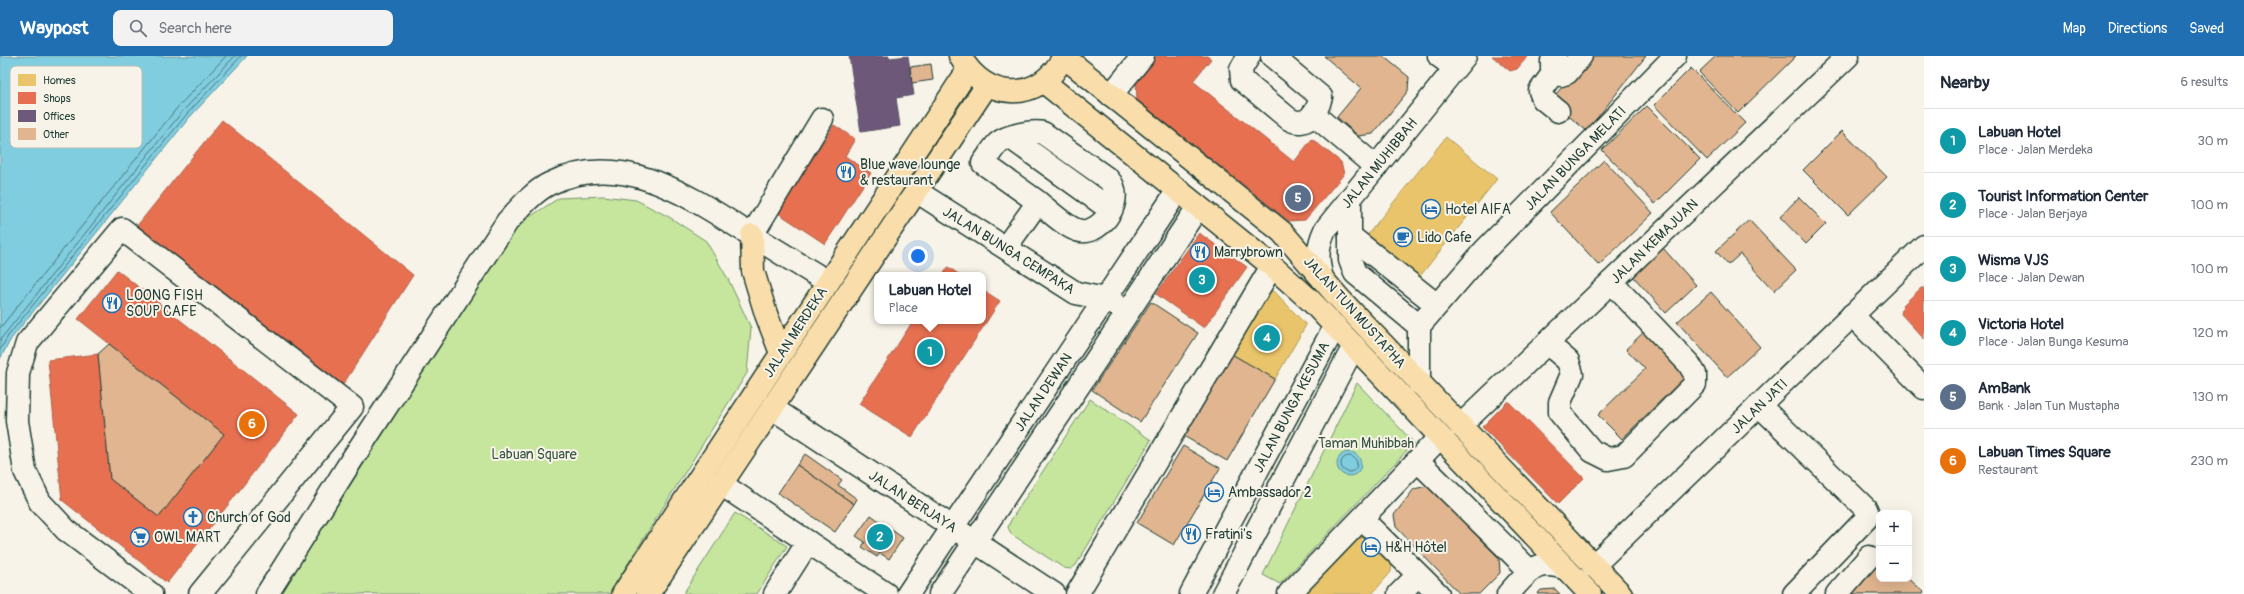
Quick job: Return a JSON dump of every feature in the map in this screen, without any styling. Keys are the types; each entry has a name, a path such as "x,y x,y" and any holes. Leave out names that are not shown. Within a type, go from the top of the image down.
{"main road":[{"name":"JALAN TUN MUSTAPHA","path":"1064,56 1282,232 1322,278 1419,383 1621,594"},
{"path":"964,63 987,85 1000,90 1015,91 1030,88 1044,82 1056,71 1064,56"},
{"name":"JALAN MERDEKA","path":"622,594 828,282 964,63"},
{"name":"JALAN TUN MUSTAPHA","path":"1044,82 1272,266 1311,301 1590,594"},
{"name":"JALAN MERDEKA","path":"648,594 987,85"},
{"path":"752,235 753,271 766,314 781,353"}],"street":[{"path":"1111,95 1143,56"},
{"path":"1245,57 1240,69 1242,80 1289,119 1297,123 1304,123 1313,114 1321,97 1272,56"},
{"path":"1558,111 1543,99 1540,91 1555,64 1564,74 1581,56"},
{"name":"JALAN BUNGA MELATI","path":"1419,326 1485,250 1675,56"},
{"name":"JALAN KEMAJUAN","path":"1460,426 1848,56"},
{"name":"JALAN MUHIBBAH","path":"1322,278 1318,259 1320,240 1326,230 1376,167 1453,60"},
{"path":"1313,114 1376,167"},
{"path":"752,235 822,119"},
{"path":"1011,138 1111,210 1095,229 1080,231 1038,202 983,164 999,143 1011,138"},
{"path":"267,594 351,461 506,222 523,204 548,184 577,174 608,172 635,175 663,184 694,199 828,282"},
{"name":"JALAN DEWAN","path":"908,594 1178,190"},
{"name":"JALAN BUNGA CEMPAKA","path":"916,191 1076,293 1105,299 1128,312"},
{"path":"1350,199 1350,260 1355,273 1419,326 1419,383"},
{"path":"1006,247 1038,202"},
{"name":"JALAN DEWAN","path":"940,594 1198,207"},
{"path":"151,594 66,530 40,502 25,471 17,421 18,373 27,343 122,229 352,407 200,594"},
{"path":"1350,236 1437,305"},
{"name":"JALAN JATI","path":"1593,566 1924,246"},
{"path":"1077,594 1272,266"},
{"path":"1547,343 1568,361 1572,374 1560,402 1560,413 1592,451 1608,459 1624,456 1695,384 1695,374 1689,364 1611,282"},
{"path":"1852,315 1924,388"},
{"name":"JALAN BUNGA KESUMA","path":"1191,594 1335,326"},
{"name":"JALAN BUNGA KESUMA","path":"1223,594 1354,346"},
{"path":"1759,406 1866,509 1868,514 1866,519 1794,594"},
{"name":"JALAN BERJAYA","path":"772,408 1054,594"},
{"path":"1290,594 1440,437"},
{"path":"1418,460 1530,571"},
{"path":"721,484 886,594"},
{"path":"1362,519 1438,594"},
{"path":"775,594 808,542"},
{"path":"1837,594 1869,557"},
{"path":"1508,594 1536,566 1545,563 1566,569"},
{"path":"1399,594 1418,575"}],"green space":[{"name":"Labuan Square","path":"603,196 636,200 669,217 706,241 728,279 751,328 747,373 609,594 281,594 514,227 559,198"},
{"name":"Taman Muhibbah","path":"1357,383 1414,443 1280,584 1263,575"},
{"path":"1090,399 1151,440 1076,565 1071,569 1064,568 1011,534 1008,527 1011,520"},
{"path":"735,513 787,546 757,594 683,594"}],"water":[{"path":"0,56 247,56 189,118 11,339 0,359"},
{"path":"1349,452 1358,455 1361,464 1358,473 1349,476 1340,473 1337,464 1340,455"}],"building: Homes":[{"name":"Hotel AIFA","path":"1446,137 1497,179 1417,280 1365,238"},
{"path":"1267,290 1275,292 1306,325 1275,379 1228,352"},
{"path":"1357,537 1368,538 1392,562 1391,572 1372,594 1308,594 1308,587"}],"building: Shops":[{"path":"1157,56 1207,56 1211,59 1193,81 1294,162 1312,139 1341,162 1344,174 1305,220 1289,221 1137,100 1136,83"},
{"path":"1492,56 1528,56 1517,69 1510,71"},
{"path":"222,120 413,275 337,394 132,232"},
{"path":"834,125 855,139 845,156 871,173 825,244 778,213"},
{"path":"1199,233 1247,267 1204,328 1156,294"},
{"path":"948,267 956,272 945,272"},
{"path":"117,270 299,414 167,583 62,500 48,360 98,354 110,479 159,517 224,434 78,319"},
{"path":"1921,288 1924,288 1924,339 1901,314 1903,305"},
{"path":"986,292 1000,301 986,323"},
{"path":"911,324 985,324 912,437 859,404"},
{"path":"1508,401 1584,478 1558,504 1482,427"}],"building: Offices":[{"path":"849,56 889,56 889,58 908,56 914,95 896,98 900,126 861,132"}],"building: Other":[{"path":"1324,56 1383,56 1409,77 1408,91 1373,134 1358,136 1337,117 1361,88"},
{"path":"1589,56 1646,56 1587,131 1550,101"},
{"path":"1716,56 1796,56 1738,113 1699,72"},
{"path":"931,64 933,80 912,83 910,67"},
{"path":"1691,68 1745,123 1707,160 1654,105"},
{"path":"1647,106 1700,159 1655,204 1602,150"},
{"path":"1842,131 1887,177 1848,215 1803,170"},
{"path":"1604,160 1653,213 1599,265 1550,212"},
{"path":"1799,197 1826,224 1806,244 1780,217"},
{"path":"1749,220 1796,270 1774,291 1740,254 1728,265 1716,251"},
{"path":"1662,247 1696,285 1666,313 1632,275"},
{"path":"1711,292 1760,347 1727,377 1677,322"},
{"path":"1151,302 1198,333 1140,422 1092,390"},
{"path":"1648,328 1690,372 1622,439 1598,415 1645,369 1626,349"},
{"path":"109,344 224,434 159,517 110,479 98,354"},
{"path":"1228,352 1275,379 1227,461 1180,434"},
{"path":"1183,446 1220,468 1174,545 1137,523"},
{"path":"805,454 842,480 838,485 857,499 854,504 797,465"},
{"path":"797,465 854,504 835,532 778,493"},
{"path":"1427,486 1499,558 1500,573 1479,594 1460,594 1396,527 1394,515 1414,489"},
{"path":"871,515 903,538 889,559 880,553 877,557 862,547 865,542 856,536"},
{"path":"1876,568 1876,582 1912,582 1924,592 1922,594 1844,594 1867,569"},
{"path":"1555,589 1560,594 1537,594 1541,590"}],"place":[{"name":"Blue wave lounge & restaurant","path":"846,172"},
{"name":"AmBank","path":"1298,198"},
{"name":"Hotel AIFA","path":"1431,209"},
{"name":"Lido Cafe","path":"1403,237"},
{"name":"Marrybrown","path":"1200,252"},
{"name":"Wisma VJS","path":"1202,280"},
{"name":"LOONG FISH SOUP CAFE","path":"112,303"},
{"name":"Victoria Hotel","path":"1267,338"},
{"name":"Labuan Hotel","path":"930,352"},
{"name":"Labuan Times Square","path":"252,424"},
{"name":"Ambassador 2","path":"1214,492"},
{"name":"Church of God","path":"193,517"},
{"name":"Fratini's","path":"1191,534"},
{"name":"OWL MART","path":"140,537"},
{"name":"Tourist Information Center","path":"880,537"},
{"name":"H&H Hôtel","path":"1371,547"}]}
